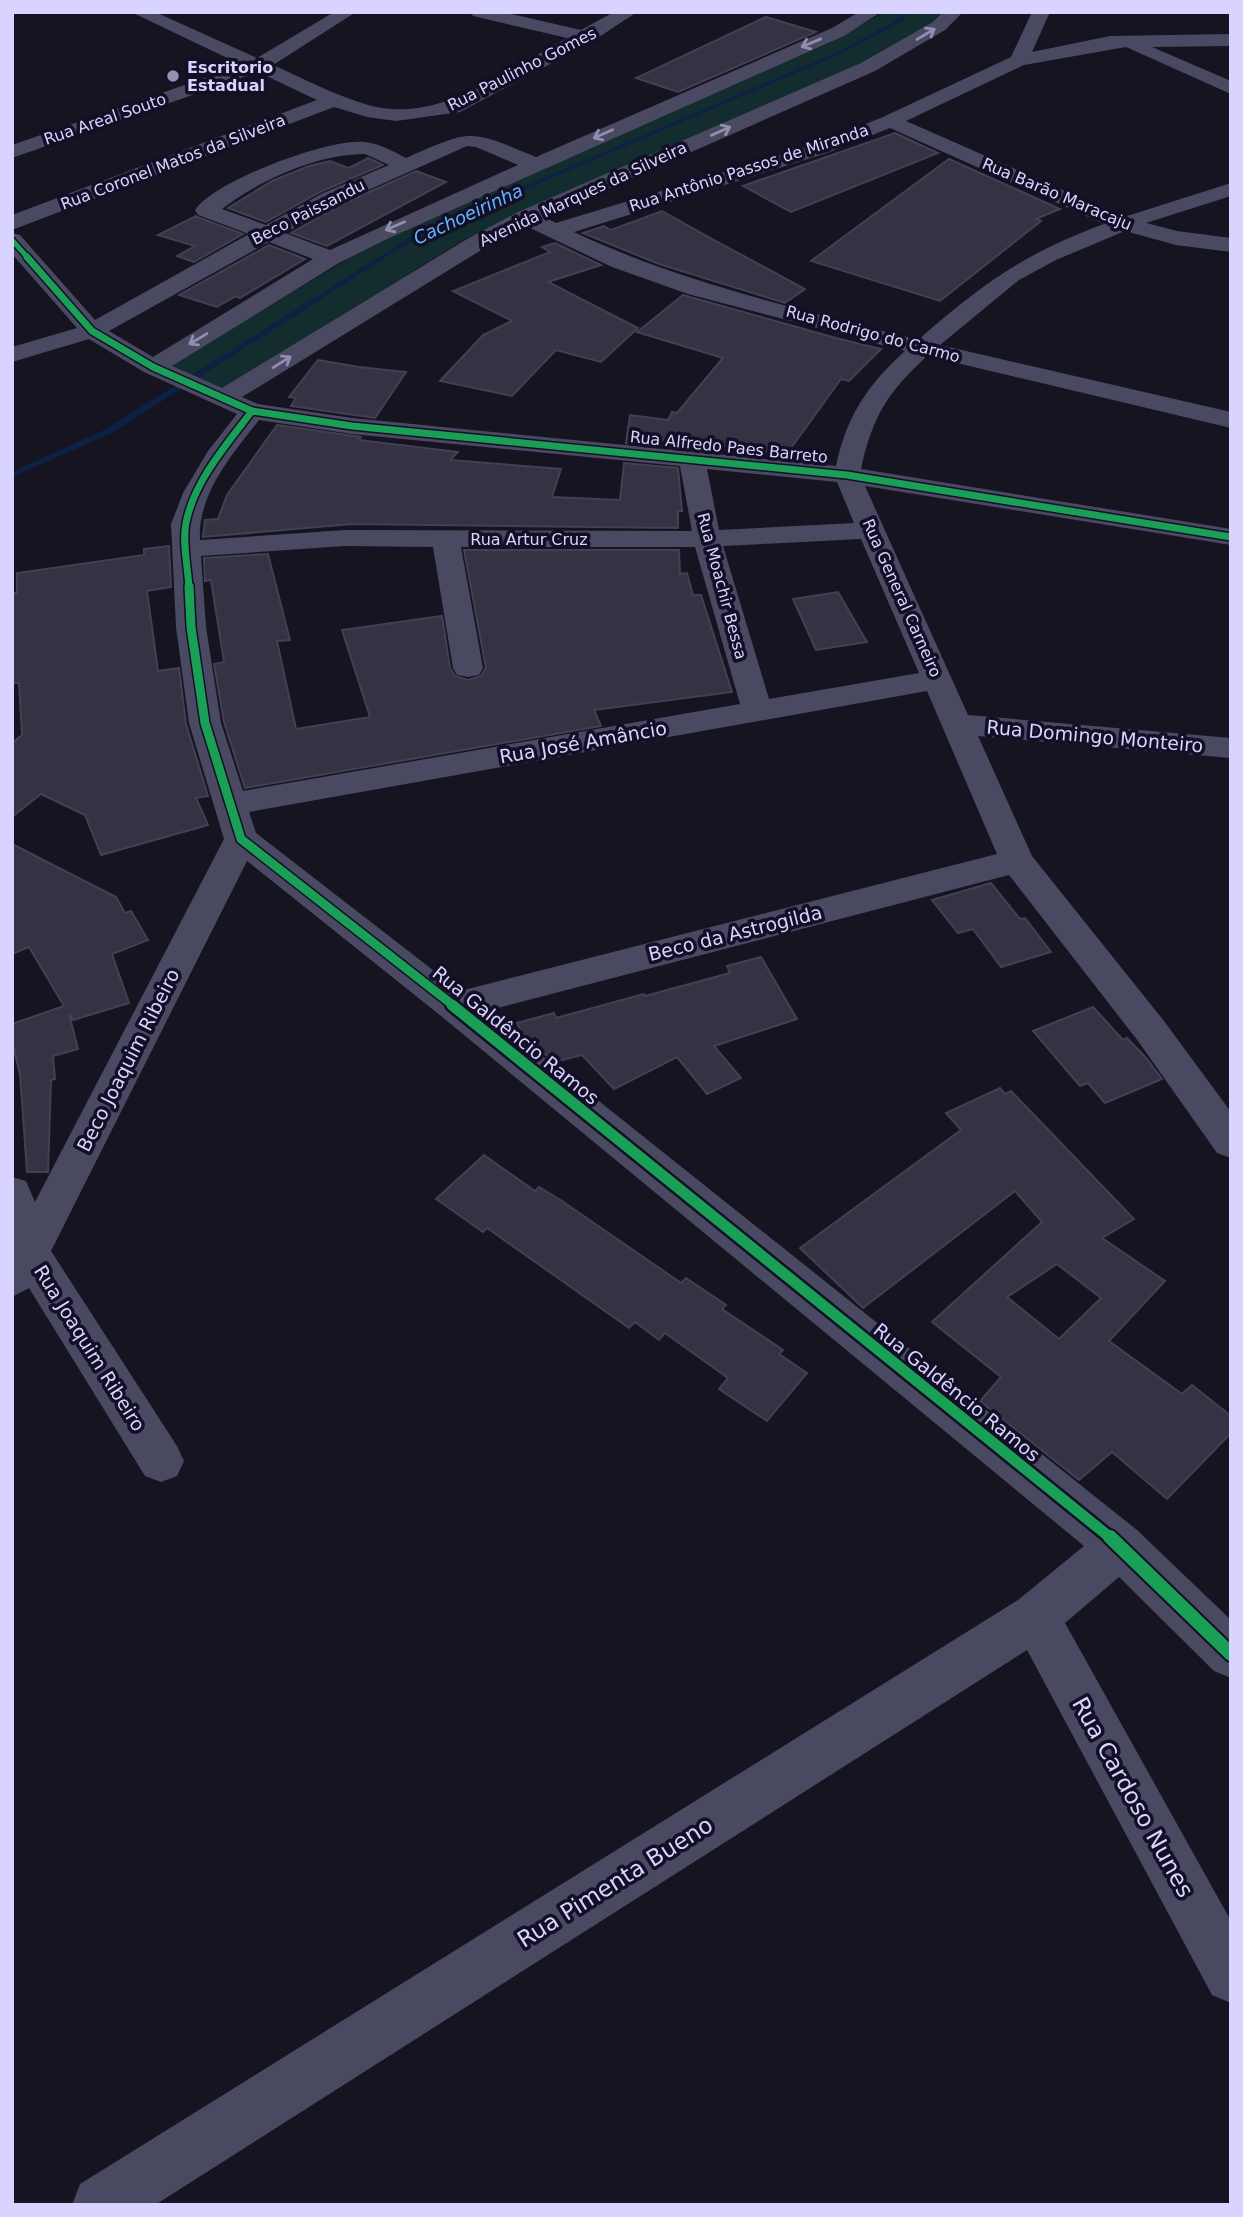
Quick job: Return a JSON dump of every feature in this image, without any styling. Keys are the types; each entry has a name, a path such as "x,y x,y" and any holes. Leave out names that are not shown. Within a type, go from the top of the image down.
{"street":[{"name":"Rua Paulinho Gomes","path":"140,12 334,100 367,111 396,115 453,108 628,12"},
{"name":"Rua Areal Souto","path":"12,152 258,66 347,12"},
{"path":"479,12 586,37"},
{"path":"160,370 331,258 534,164 838,32 872,12"},
{"name":"Avenida Marques da Silveira","path":"219,396 526,216 868,67 939,26 954,12"},
{"path":"1019,60 1041,12"},
{"path":"1116,35 1231,88"},
{"name":"Rua Antônio Passos de Miranda","path":"553,231 820,149 890,121 946,92 1019,60 1116,35 1231,40"},
{"path":"868,67 894,75"},
{"path":"920,84 946,92"},
{"name":"Rua Coronel Matos da Silveira","path":"12,223 334,100"},
{"name":"Rua Barão Maracaju","path":"890,121 1123,224 1176,238 1231,245"},
{"name":"Beco Paissandu","path":"12,357 92,331 329,199 404,165 472,140 534,164"},
{"path":"331,258 206,210 263,178 327,153 363,148 404,165"},
{"path":"847,475 853,438 865,409 882,385 979,298 1021,269 1123,224 1231,189"},
{"name":"Rua Rodrigo do Carmo","path":"526,216 553,231 663,279 922,348 1231,420"},
{"name":"Rua Alfredo Paes Barreto","path":"12,240 92,331 119,349 160,370 252,411 352,426 847,475 1231,537"},
{"path":"12,357 119,349"},
{"path":"235,822 205,723 191,627 185,524 196,493 221,451 252,411"},
{"name":"Rua Moachir Bessa","path":"692,460 707,539 757,712"},
{"name":"Rua General Carneiro","path":"847,475 1017,860 1151,1031 1231,1142"},
{"name":"Rua Artur Cruz","path":"186,549 345,538 707,539 873,530"},
{"path":"446,539 468,668"},
{"name":"Rua José Amâncio","path":"235,822 757,712 938,679"},
{"name":"Rua Domingo Monteiro","path":"959,724 1231,748"},
{"name":"Rua Galdêncio Ramos","path":"235,822 454,1006 1120,1546 1231,1654"},
{"name":"Beco Joaquim Ribeiro","path":"21,1266 235,822"},
{"name":"Beco da Astrogilda","path":"454,1006 1017,860"},
{"name":"Rua Joaquim Ribeiro","path":"12,1193 21,1266 161,1461"},
{"name":"Rua Pimenta Bueno","path":"101,2205 1035,1618 1120,1546"},
{"name":"Rua Cardoso Nunes","path":"1035,1618 1231,1976"}],"green space":[{"path":"884,12 945,12 932,25 885,54 465,239 220,390 167,367 412,221 832,42"}],"building":[{"path":"766,17 816,32 678,92 636,78"},
{"path":"895,133 938,153 791,212 743,186"},
{"path":"368,158 383,165 320,192 266,222 228,208 272,181 309,166 330,161 349,168"},
{"path":"949,159 1060,209 1036,219 1041,221 940,301 811,261"},
{"path":"416,171 446,182 327,246 291,233 338,206"},
{"path":"662,211 805,289 785,303 659,264 583,233 604,226 611,230"},
{"path":"196,216 243,234 194,262 177,256 195,246 158,235"},
{"path":"555,243 601,265 548,282 638,328 601,362 556,350 512,396 440,381 483,335 512,321 453,291 550,252 542,247"},
{"path":"269,245 305,259 240,298 236,296 217,307 179,295"},
{"path":"683,295 881,349 849,381 841,379 786,455 710,444 707,449 626,443 630,415 668,420 672,412 677,413 723,358 637,332"},
{"path":"318,360 406,372 375,418 291,406 296,398 289,397"},
{"path":"277,425 361,437 359,440 458,452 450,460 561,469 552,497 620,500 624,463 678,468 682,511 678,511 678,528 352,524 203,537 205,520 218,519 227,495"},
{"path":"169,546 171,587 147,591 158,671 179,668 186,724 208,796 196,798 208,825 101,855 85,815 41,794 12,817 12,743 22,735 19,683 12,683 12,593 17,593 17,573 144,555 144,549"},
{"path":"464,550 679,550 680,574 687,573 693,595 701,595 732,692 594,710 601,726 245,788 224,722 214,664 224,662 211,580 205,581 204,558 268,554 290,640 277,641 296,729 370,717 342,630 442,616 450,668 455,676 468,680 481,676 486,668"},
{"path":"838,592 867,642 816,650 793,599"},
{"path":"12,844 116,897 125,913 131,911 148,940 112,954 129,1003 73,1020 69,1014 78,1049 53,1056 55,1079 51,1080 48,1172 27,1172 20,1074 12,1042 12,1024 64,1006 29,947 12,954"},
{"path":"991,883 1020,919 1025,918 1051,952 1001,967 973,929 958,933 932,900"},
{"path":"761,957 797,1019 714,1046 741,1078 707,1094 677,1057 614,1089 582,1055 555,1062 524,1038 517,1023 554,1013 556,1018 644,994 645,996 730,973 727,966"},
{"path":"1093,1007 1123,1040 1127,1038 1162,1079 1105,1103 1088,1083 1080,1086 1033,1031"},
{"path":"1000,1088 1005,1094 1011,1091 1134,1219 1102,1238 1165,1281 1109,1341 1182,1394 1192,1385 1231,1416 1231,1433 1167,1499 1112,1452 1079,1480 980,1401 1001,1377 932,1322 1042,1222 1015,1191 863,1308 800,1248 961,1130 946,1113","holes":["1057,1264 1101,1298 1059,1339 1007,1297"]},
{"path":"484,1155 535,1191 539,1187 562,1201 681,1283 686,1278 726,1305 722,1309 783,1350 779,1354 807,1373 767,1421 719,1389 728,1378 665,1333 659,1340 635,1322 629,1328 487,1228 483,1232 436,1199"}],"waterway":[{"name":"Cachoeirinha","path":"12,475 109,431 422,232 839,53 901,20 906,12"}],"cycle path":[{"path":"12,240 92,331 153,367 252,411 352,426 847,475 1231,537"},
{"path":"252,411 221,451 196,493 185,524 191,627 205,723 241,839 454,1006 1120,1546 1231,1654"}],"place":[{"name":"Escritorio Estadual","path":"173,76"}]}
